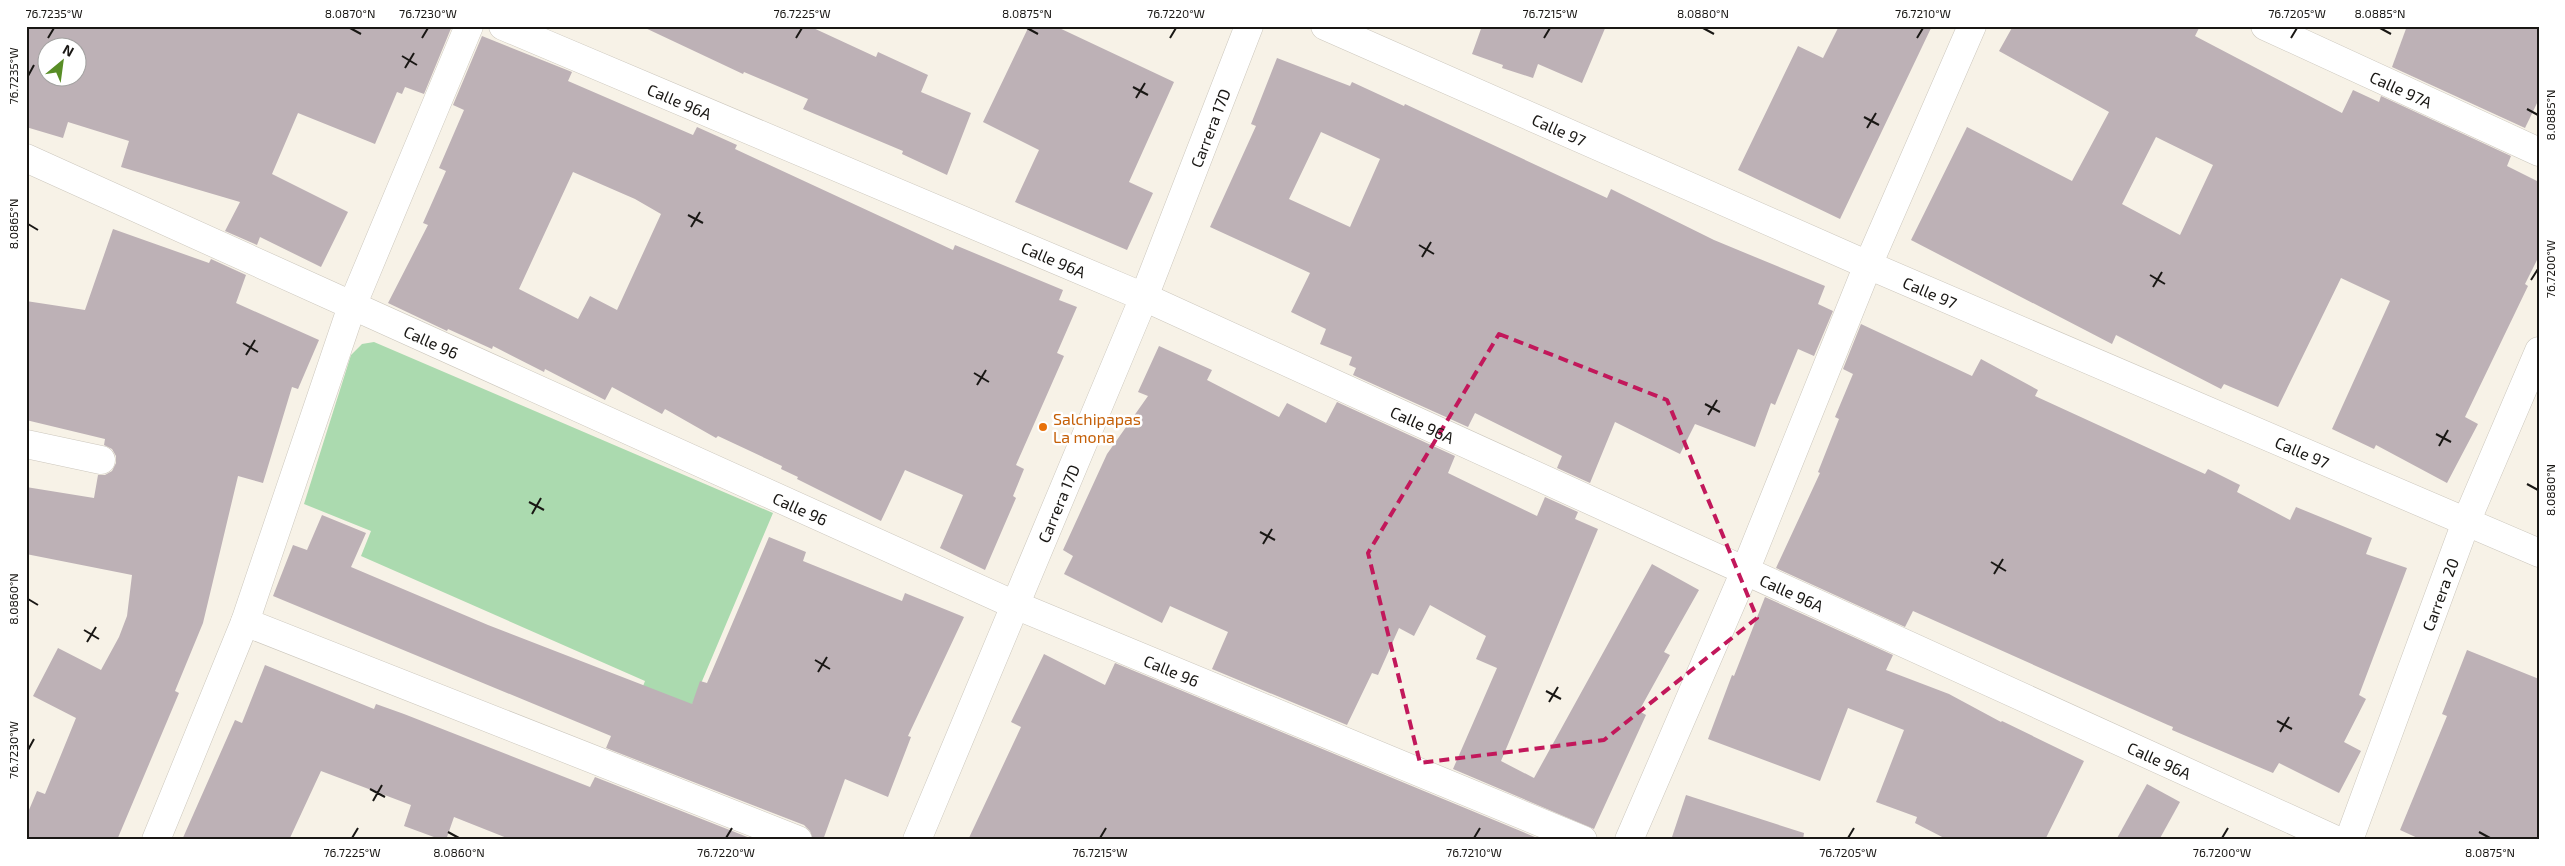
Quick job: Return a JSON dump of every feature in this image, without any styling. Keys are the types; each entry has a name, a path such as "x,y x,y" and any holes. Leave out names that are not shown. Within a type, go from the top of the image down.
{"street":[{"path":"156,840 245,622 352,306 469,26"},
{"name":"Calle 96A","path":"503,26 1144,297 2336,840"},
{"name":"Carrera 17D","path":"917,840 1144,297 1249,26"},
{"name":"Calle 97","path":"1325,26 1868,265 2539,553"},
{"path":"1629,840 1745,571 1868,265 1972,26"},
{"name":"Calle 97A","path":"2265,26 2539,152"},
{"name":"Calle 96","path":"26,158 1015,605 1583,840"},
{"name":"Carrera 20","path":"2349,840 2466,522 2539,351"},
{"path":"26,444 101,460"},
{"path":"245,622 798,840"}],"highlighted area":[{"path":"1499,334 1667,400 1757,618 1604,740 1420,763 1368,553"}],"green space":[{"path":"374,342 773,513 670,757 623,738 645,681 361,556 371,531 304,504 351,355 362,344"}],"building":[{"path":"26,26 452,26 424,94 405,87 402,94 397,92 375,144 298,113 272,174 348,212 321,267 260,237 257,245 225,231 240,202 121,167 129,141 68,122 63,138 26,127"},
{"path":"641,26 809,26 876,57 878,52 928,75 921,92 971,113 947,175 902,154 903,151 803,109 808,99 744,72 743,74"},
{"path":"1029,26 1055,26 1174,82 1129,182 1153,193 1127,250 1015,202 1039,150 983,122"},
{"path":"1482,26 1606,26 1582,83 1538,64 1533,78 1502,68 1503,65 1472,54"},
{"path":"1839,26 1932,26 1840,219 1738,170 1798,46 1823,58"},
{"path":"2013,26 2200,26 2195,36 2342,113 2353,90 2379,102 2381,96 2511,156 2507,166 2539,182 2539,256 2525,284 2528,286 2465,417 2478,424 2447,483 2376,445 2374,449 2332,429 2390,301 2341,278 2278,407 2224,384 2221,389 2116,335 2112,344 1911,240 1967,127 2072,181 2109,112 1999,51","holes":["2156,137 2213,165 2180,235 2122,204"]},
{"path":"2407,26 2539,26 2539,99 2525,128 2392,67"},
{"path":"482,36 572,72 568,81 693,135 697,127 737,145 735,149 953,250 955,245 1063,290 1059,300 1077,307 1057,353 1064,356 1016,465 1024,469 1013,496 1016,498 985,570 940,548 963,495 905,470 881,521 797,479 798,477 781,469 782,466 718,436 716,438 665,409 662,414 612,387 605,400 545,369 544,372 493,346 492,349 448,329 447,331 388,303 428,225 423,223 446,171 439,168 464,110 453,105","holes":["573,172 635,199 661,214 617,310 590,296 578,319 519,289"]},
{"path":"1277,58 1350,86 1352,82 1404,106 1405,104 1607,198 1611,189 1714,240 1825,286 1818,304 1833,311 1814,356 1798,349 1775,405 1771,403 1755,447 1695,424 1680,454 1615,422 1590,483 1557,468 1562,456 1475,413 1468,427 1353,375 1356,368 1349,365 1352,357 1320,344 1326,329 1291,312 1310,273 1210,227 1256,126 1251,124","holes":["1321,132 1380,159 1350,227 1289,199"]},
{"path":"113,229 209,263 211,259 246,275 236,303 319,340 298,389 292,387 263,483 238,476 203,623 175,691 179,693 117,840 26,840 26,817 37,791 45,794 76,718 33,696 58,648 101,670 119,637 127,616 132,575 26,554 26,487 94,498 98,475 105,475 112,471 116,463 116,456 112,449 104,445 105,439 26,420 26,301 85,310"},
{"path":"1861,324 1972,376 1981,359 2038,390 2035,396 2205,474 2208,469 2240,485 2237,492 2290,520 2296,507 2372,538 2366,554 2407,568 2359,695 2366,699 2344,742 2361,751 2339,793 2279,763 2273,773 2172,730 2173,727 1913,611 1905,627 1776,568 1820,473 1818,472 1839,419 1835,417 1853,374 1843,369"},
{"path":"1159,346 1212,370 1207,380 1279,417 1287,403 1326,423 1337,402 1455,456 1448,473 1537,516 1545,497 1578,512 1575,519 1598,529 1501,761 1534,778 1652,564 1699,590 1664,652 1670,655 1639,711 1646,715 1594,829 1453,769 1497,668 1476,659 1486,636 1430,605 1414,636 1399,628 1378,675 1372,673 1347,725 1212,669 1228,632 1170,606 1162,623 1064,574 1073,556 1063,550 1107,454 1148,396 1138,392"},
{"path":"322,515 366,533 351,567 488,625 692,704 700,681 707,683 769,537 806,552 803,561 902,601 905,593 964,617 908,736 911,737 888,797 845,779 823,840 813,840 810,831 804,825 606,748 611,736 273,596 293,545 307,550"},
{"path":"1765,597 1893,655 1886,670 1949,694 2001,722 2084,761 2045,840 1948,840 1915,823 1917,817 1876,802 1904,730 1848,708 1820,781 1708,739 1732,675 1734,676"},
{"path":"2467,650 2539,679 2539,840 2422,840 2400,830 2447,716 2442,714"},
{"path":"1044,654 1105,685 1115,663 1542,840 968,840 1021,727 1011,722"},
{"path":"265,665 374,709 376,704 404,714 590,787 595,777 755,840 512,840 454,817 446,840 442,840 404,826 411,805 321,771 289,840 182,840 235,720 242,723"},
{"path":"2147,784 2180,802 2159,840 2116,840"},
{"path":"1686,795 1804,833 1803,840 1671,840"}],"place":[{"name":"Salchipapas La mona","path":"1043,427"}]}
